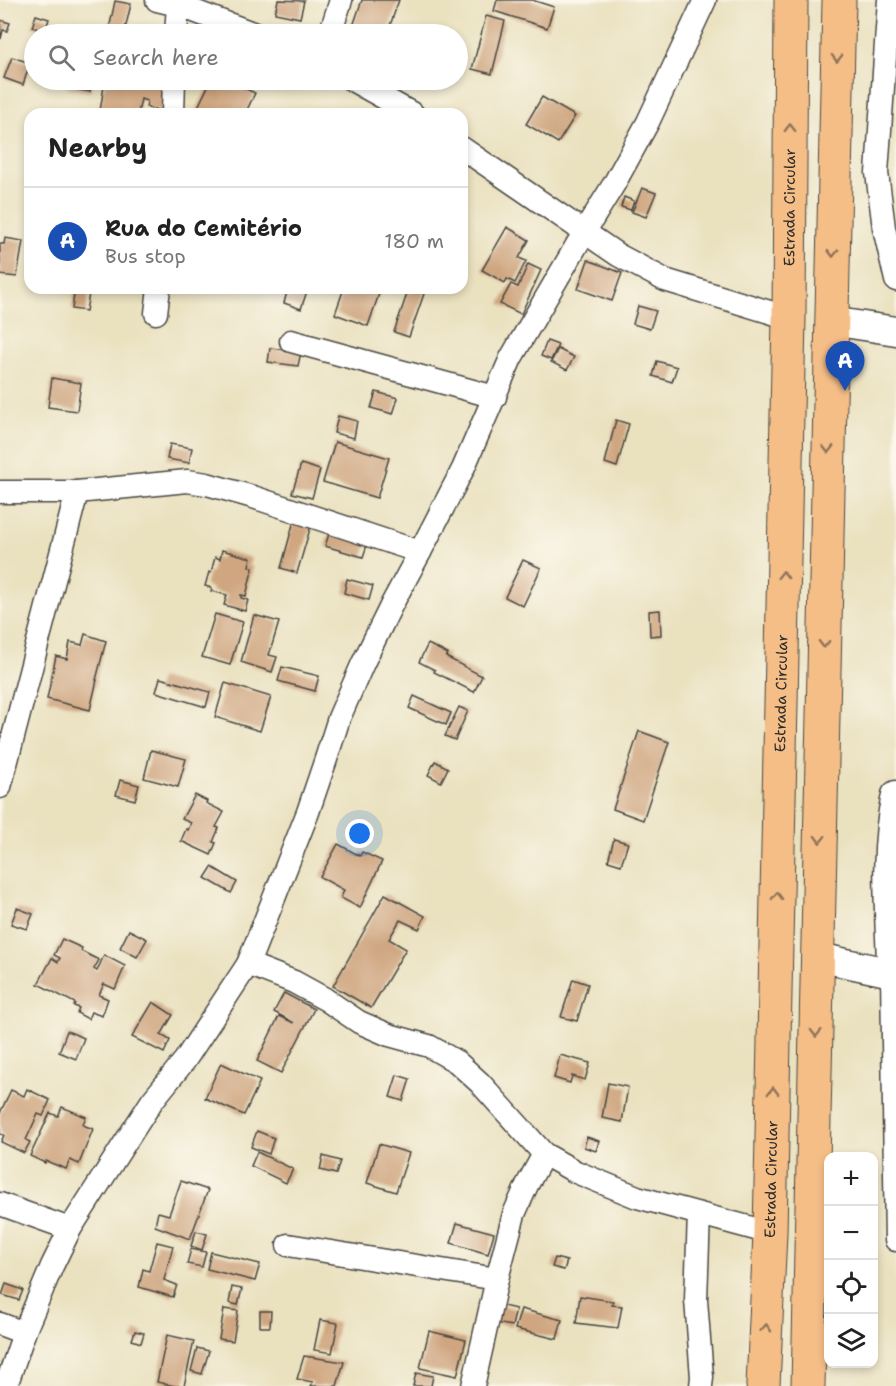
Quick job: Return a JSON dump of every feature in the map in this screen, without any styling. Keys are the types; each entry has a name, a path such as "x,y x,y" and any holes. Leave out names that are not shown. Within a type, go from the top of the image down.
{"main road":[{"name":"Estrada Circular","path":"763,1386 770,1233 789,318 791,0"},
{"path":"808,1386 838,0"}],"street":[{"path":"333,24 341,0"},
{"path":"6,1386 24,1333 70,1229 152,1101 184,1060 248,964 308,812 339,717 387,614 463,468 511,358 648,122 705,0"},
{"path":"889,0 877,173 884,228 896,280"},
{"path":"167,2 173,24"},
{"path":"167,2 228,24"},
{"path":"173,108 174,90"},
{"path":"370,90 402,108"},
{"path":"468,152 618,255 665,280 789,318"},
{"path":"156,313 158,294"},
{"path":"831,321 896,331"},
{"path":"291,341 495,397"},
{"path":"0,492 77,492 187,481 253,497 420,552"},
{"path":"0,787 77,492"},
{"path":"896,795 888,863 894,980 896,1240"},
{"path":"818,957 894,980"},
{"path":"248,964 294,982 359,1022 389,1035 429,1046 457,1062 480,1083 544,1154 576,1173 637,1197 770,1233"},
{"path":"473,1386 514,1214 544,1154"},
{"path":"0,1204 70,1229"},
{"path":"699,1214 696,1300 701,1386"},
{"path":"288,1245 497,1279"},
{"path":"0,1324 24,1333"}],"building":[{"path":"278,0 304,1 300,18 275,13"},
{"path":"362,0 399,0 391,24 354,24"},
{"path":"497,0 532,0 554,7 547,28 494,11"},
{"path":"115,1 131,4 126,24 110,24"},
{"path":"36,15 49,19 47,24 33,24"},
{"path":"486,16 505,21 492,74 472,69"},
{"path":"0,20 10,23 7,31 3,30 1,39"},
{"path":"12,57 24,61 23,85 4,78"},
{"path":"103,90 165,90 162,108 146,107 147,101 141,99 139,108 100,108"},
{"path":"206,90 249,90 255,93 248,108 197,108"},
{"path":"542,97 575,116 558,143 526,124"},
{"path":"642,188 656,193 646,217 632,212"},
{"path":"624,197 634,201 631,210 621,207"},
{"path":"507,227 529,240 519,258 526,261 515,283 507,279 505,283 482,270"},
{"path":"5,238 23,241 17,277 0,275 0,244 4,244"},
{"path":"588,260 622,273 612,301 578,289"},
{"path":"528,264 541,270 521,314 500,304 511,284 518,287"},
{"path":"74,294 89,294 86,311 72,309"},
{"path":"286,294 306,294 301,309 284,303"},
{"path":"342,294 379,294 368,326 335,314"},
{"path":"407,294 424,294 409,337 394,332"},
{"path":"638,306 656,311 650,329 633,324"},
{"path":"547,341 558,345 551,360 541,356"},
{"path":"270,348 301,352 298,366 268,362"},
{"path":"558,349 574,357 567,370 551,362"},
{"path":"657,361 677,367 672,382 653,376"},
{"path":"52,378 81,383 77,411 48,407"},
{"path":"376,392 398,398 393,414 371,408"},
{"path":"338,416 357,421 354,438 334,433"},
{"path":"616,420 629,424 617,467 605,463"},
{"path":"335,442 389,458 377,498 323,482"},
{"path":"170,444 192,448 189,463 167,459"},
{"path":"301,464 320,470 312,498 292,493"},
{"path":"295,517 312,522 297,573 281,568"},
{"path":"331,528 369,539 363,557 325,546"},
{"path":"222,550 251,558 249,566 253,567 246,596 241,595 241,598 248,600 245,611 224,605 227,595 211,591 212,588 205,586 215,557 220,559"},
{"path":"523,560 541,568 523,606 505,597"},
{"path":"347,579 373,586 369,600 344,593"},
{"path":"660,610 661,635 650,636 649,611"},
{"path":"215,614 243,622 230,665 202,657"},
{"path":"254,615 279,622 269,655 277,657 272,672 241,662"},
{"path":"85,634 106,641 90,710 47,699 56,656 67,659 70,642 82,645"},
{"path":"428,644 448,654 446,657 482,676 474,692 419,662"},
{"path":"282,667 319,676 315,691 278,681"},
{"path":"160,678 210,692 206,707 156,692"},
{"path":"225,683 271,697 260,731 215,717"},
{"path":"414,696 451,713 446,725 409,708"},
{"path":"459,707 468,711 455,740 445,736"},
{"path":"639,731 669,742 643,820 613,809"},
{"path":"151,750 186,759 178,787 144,778"},
{"path":"435,761 448,768 441,782 428,775"},
{"path":"120,780 139,785 135,800 116,795"},
{"path":"195,795 224,812 216,827 219,828 211,855 181,841 191,823 182,819"},
{"path":"614,839 628,843 621,865 608,861"},
{"path":"338,844 360,856 362,852 382,861 360,908 341,898 344,890 320,877"},
{"path":"212,867 237,882 231,893 205,878"},
{"path":"385,894 425,916 419,929 400,920 389,939 406,949 371,1008 333,986"},
{"path":"17,908 33,914 27,929 11,924"},
{"path":"129,930 147,939 137,957 120,948"},
{"path":"62,939 82,948 81,951 99,960 94,969 97,971 104,955 125,966 115,989 104,984 99,995 108,999 102,1016 91,1012 88,1019 77,1013 79,1008 74,1006 75,1003 38,984 52,958 58,962 60,958 54,955"},
{"path":"573,979 588,984 577,1021 561,1017"},
{"path":"284,993 314,1009 281,1073 257,1061 279,1016 294,1023 274,1012"},
{"path":"153,1002 173,1015 161,1035 170,1040 164,1053 132,1037"},
{"path":"67,1031 84,1038 76,1059 59,1052"},
{"path":"560,1055 590,1063 585,1080 572,1076 570,1083 554,1078"},
{"path":"221,1063 260,1081 244,1115 205,1098"},
{"path":"397,1075 410,1079 403,1101 390,1097"},
{"path":"608,1083 628,1087 622,1122 602,1118"},
{"path":"27,1089 50,1100 43,1116 38,1114 26,1140 30,1142 24,1153 1,1142 4,1135 0,1134 0,1113 11,1090 24,1096"},
{"path":"62,1107 86,1117 83,1125 93,1129 79,1164 70,1160 66,1169 30,1156 50,1113 58,1116"},
{"path":"257,1131 274,1138 269,1154 251,1147"},
{"path":"587,1137 599,1141 596,1151 584,1147"},
{"path":"379,1144 409,1153 396,1192 367,1183"},
{"path":"257,1152 293,1169 286,1183 251,1166"},
{"path":"323,1156 340,1161 336,1174 320,1170"},
{"path":"181,1181 208,1190 190,1239 155,1226 158,1212 169,1215"},
{"path":"457,1223 494,1233 488,1254 451,1243"},
{"path":"196,1231 207,1234 202,1250 191,1246"},
{"path":"157,1242 173,1246 164,1280 177,1285 173,1297 139,1287 143,1269 149,1271"},
{"path":"191,1249 206,1252 202,1267 187,1264"},
{"path":"211,1252 260,1264 255,1281 207,1269"},
{"path":"555,1258 567,1261 564,1270 552,1267"},
{"path":"6,1284 23,1290 19,1300 2,1295"},
{"path":"232,1287 242,1289 238,1305 229,1303"},
{"path":"580,1296 613,1301 612,1305 622,1306 618,1328 576,1323"},
{"path":"499,1305 516,1309 512,1326 495,1323"},
{"path":"224,1309 238,1311 233,1341 219,1339"},
{"path":"521,1309 562,1320 557,1339 515,1329"},
{"path":"260,1311 271,1311 270,1327 260,1327"},
{"path":"320,1320 338,1323 332,1353 314,1350"},
{"path":"135,1331 144,1333 141,1343 132,1340"},
{"path":"429,1331 466,1340 457,1376 420,1368"},
{"path":"167,1335 194,1341 184,1386 157,1382"},
{"path":"197,1348 209,1351 202,1374 191,1371"},
{"path":"304,1356 344,1362 337,1386 311,1386 313,1382 297,1379"},
{"path":"416,1373 433,1376 431,1386 413,1386"}],"place":[{"name":"Rua do Cemitério","path":"845,391"}]}
